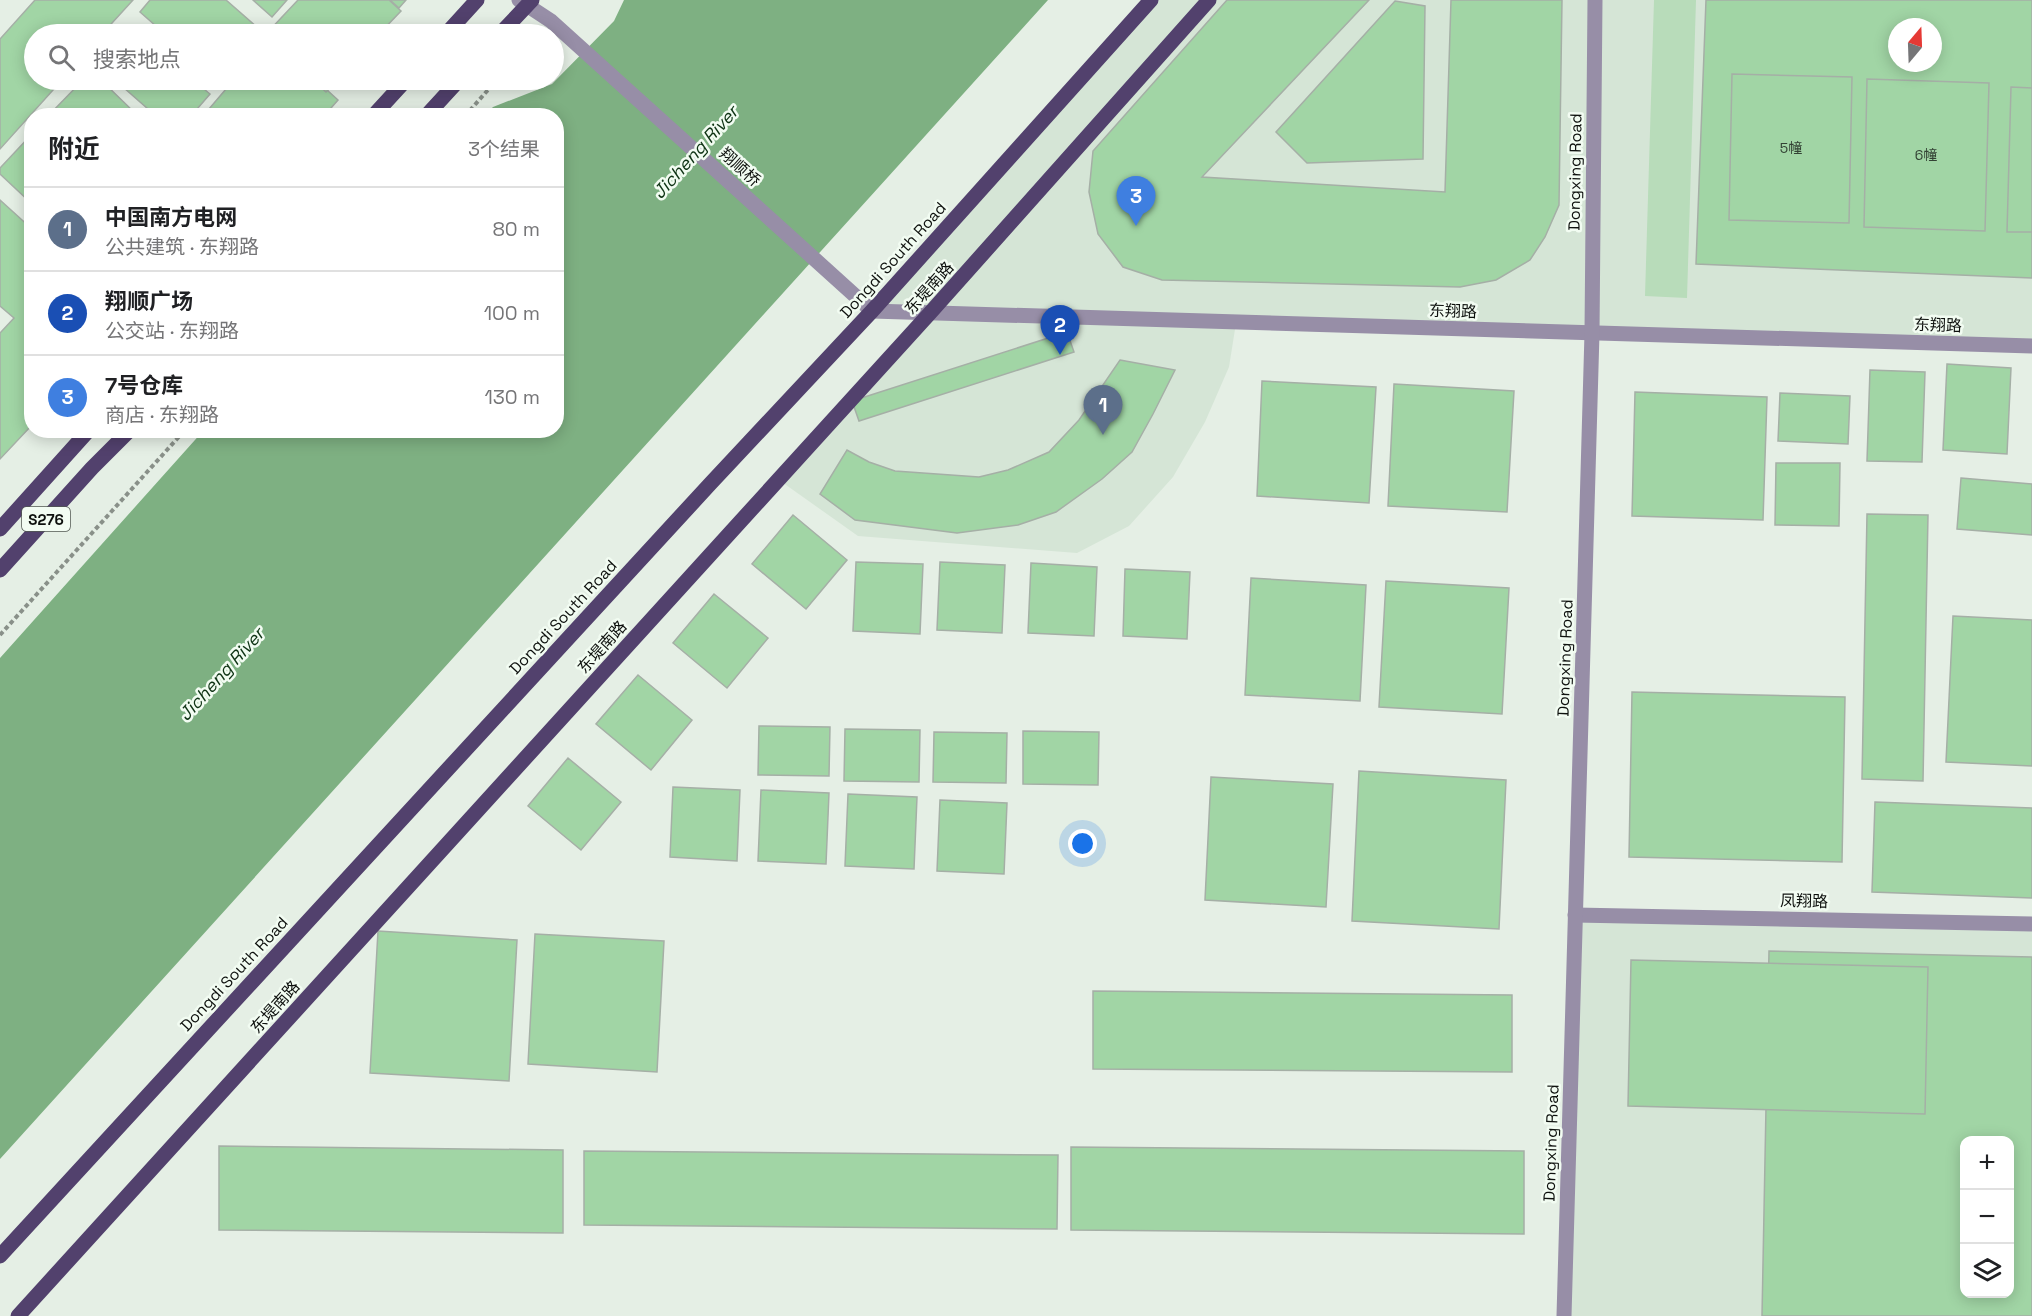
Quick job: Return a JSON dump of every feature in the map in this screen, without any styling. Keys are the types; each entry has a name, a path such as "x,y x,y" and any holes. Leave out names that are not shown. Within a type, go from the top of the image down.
{"main road":[{"path":"455,24 477,0"},
{"name":"Dongdi South Road","path":"0,1256 872,311 1151,0"},
{"name":"东堤南路","path":"18,1316 930,313 1209,0"},
{"path":"508,24 526,2"},
{"path":"380,108 397,90"},
{"path":"433,108 450,90"},
{"name":"S276","path":"0,529 82,438"},
{"name":"S276","path":"0,570 122,438"}],"street":[{"name":"Dongxing Road","path":"1564,1316 1592,333 1595,0"},
{"name":"翔顺桥","path":"526,2 554,24"},
{"name":"翔顺桥","path":"564,33 872,311"},
{"name":"东翔路","path":"872,311 2032,346"},
{"name":"凤翔路","path":"1575,915 2032,924"}],"path":[{"path":"472,108 488,90"},
{"path":"0,635 178,438"}],"shaded area":[{"path":"1151,0 2032,0 2032,346 1236,323 1229,367 1205,422 1173,477 1129,526 1077,553 858,536 779,480 930,314 872,311"},
{"path":"1654,0 1696,0 1687,298 1645,296"},
{"path":"1575,915 2032,924 2032,1316 1564,1316"}],"water":[{"name":"Jicheng River","path":"624,0 1048,0 0,1159 0,658 197,438 564,438 564,108 492,108 537,90 564,90 564,72 614,21"}],"building":[{"path":"35,0 133,0 111,24 24,24 24,90 53,90 37,108 24,108 24,122 0,149 0,39"},
{"path":"150,0 226,0 254,24 154,24 140,12"},
{"path":"253,0 287,0 272,17"},
{"path":"298,0 389,0 401,11 389,24 275,24"},
{"path":"390,0 406,0 399,8"},
{"path":"1227,0 1369,0 1202,177 1445,192 1451,0 1562,0 1559,205 1545,237 1530,260 1496,280 1460,287 1162,280 1123,267 1098,234 1089,192 1093,151"},
{"path":"1706,0 2032,0 2032,278 1696,264"},
{"path":"1395,1 1425,6 1423,159 1307,163 1276,132"},
{"path":"1732,74 1852,77 1849,223 1729,220"},
{"path":"1867,79 1989,83 1985,231 1864,227"},
{"path":"2011,87 2032,88 2032,232 2007,232"},
{"path":"73,90 111,90 130,108 56,108"},
{"path":"126,90 205,90 210,94 198,108 147,108"},
{"path":"225,90 327,90 338,100 331,108 210,108"},
{"path":"24,142 24,196 0,174 0,168"},
{"path":"0,200 24,222 24,434 0,459 0,333 14,318 0,306"},
{"path":"1067,332 1074,352 859,421 852,401"},
{"path":"1120,360 1175,370 1132,452 1102,479 1056,512 1018,525 957,533 855,520 820,494 847,450 869,462 895,471 979,477 1008,470 1049,452 1079,420"},
{"path":"1947,364 2011,368 2007,454 1943,450"},
{"path":"1870,370 1925,372 1922,462 1867,461"},
{"path":"1262,381 1376,387 1369,503 1257,496"},
{"path":"1394,384 1514,391 1507,512 1388,506"},
{"path":"1635,392 1767,397 1763,520 1632,516"},
{"path":"1780,393 1850,396 1848,444 1778,441"},
{"path":"1776,463 1840,463 1839,526 1775,525"},
{"path":"1961,478 2032,484 2032,535 1957,529"},
{"path":"1867,514 1928,515 1923,781 1862,779"},
{"path":"793,515 847,560 806,609 752,564"},
{"path":"856,562 923,564 920,634 853,631"},
{"path":"940,562 1005,565 1002,633 937,630"},
{"path":"1031,563 1097,567 1094,636 1028,633"},
{"path":"1125,569 1190,572 1187,639 1123,636"},
{"path":"1251,578 1366,585 1360,701 1245,695"},
{"path":"1386,581 1509,588 1502,714 1379,707"},
{"path":"714,594 768,638 727,688 673,643"},
{"path":"1953,616 2032,620 2032,766 1946,762"},
{"path":"638,675 692,720 651,770 596,724"},
{"path":"1632,692 1845,697 1842,862 1629,857"},
{"path":"759,726 830,727 829,776 758,775"},
{"path":"845,729 920,730 919,782 844,781"},
{"path":"1023,731 1099,732 1098,785 1023,784"},
{"path":"934,732 1007,733 1006,783 933,782"},
{"path":"568,758 621,802 581,850 528,806"},
{"path":"1359,771 1506,780 1499,929 1352,921"},
{"path":"1211,777 1333,784 1326,907 1205,900"},
{"path":"673,787 740,790 737,861 670,857"},
{"path":"761,790 829,793 826,864 758,861"},
{"path":"848,794 917,797 914,869 845,866"},
{"path":"940,800 1007,803 1004,874 937,871"},
{"path":"1875,802 2032,808 2032,898 1872,892"},
{"path":"378,931 517,940 509,1081 370,1073"},
{"path":"535,934 664,941 657,1072 528,1064"},
{"path":"1769,951 2032,957 2032,1316 1762,1316"},
{"path":"1631,960 1928,967 1925,1114 1628,1106"},
{"path":"1093,991 1512,995 1512,1072 1093,1069"},
{"path":"219,1146 563,1150 563,1233 219,1230"},
{"path":"1071,1147 1524,1151 1524,1234 1071,1230"},
{"path":"584,1151 1058,1155 1057,1229 584,1225"}],"place":[{"name":"7号仓库","path":"1136,226"},
{"name":"翔顺广场","path":"1060,355"},
{"name":"中国南方电网","path":"1103,435"}]}
